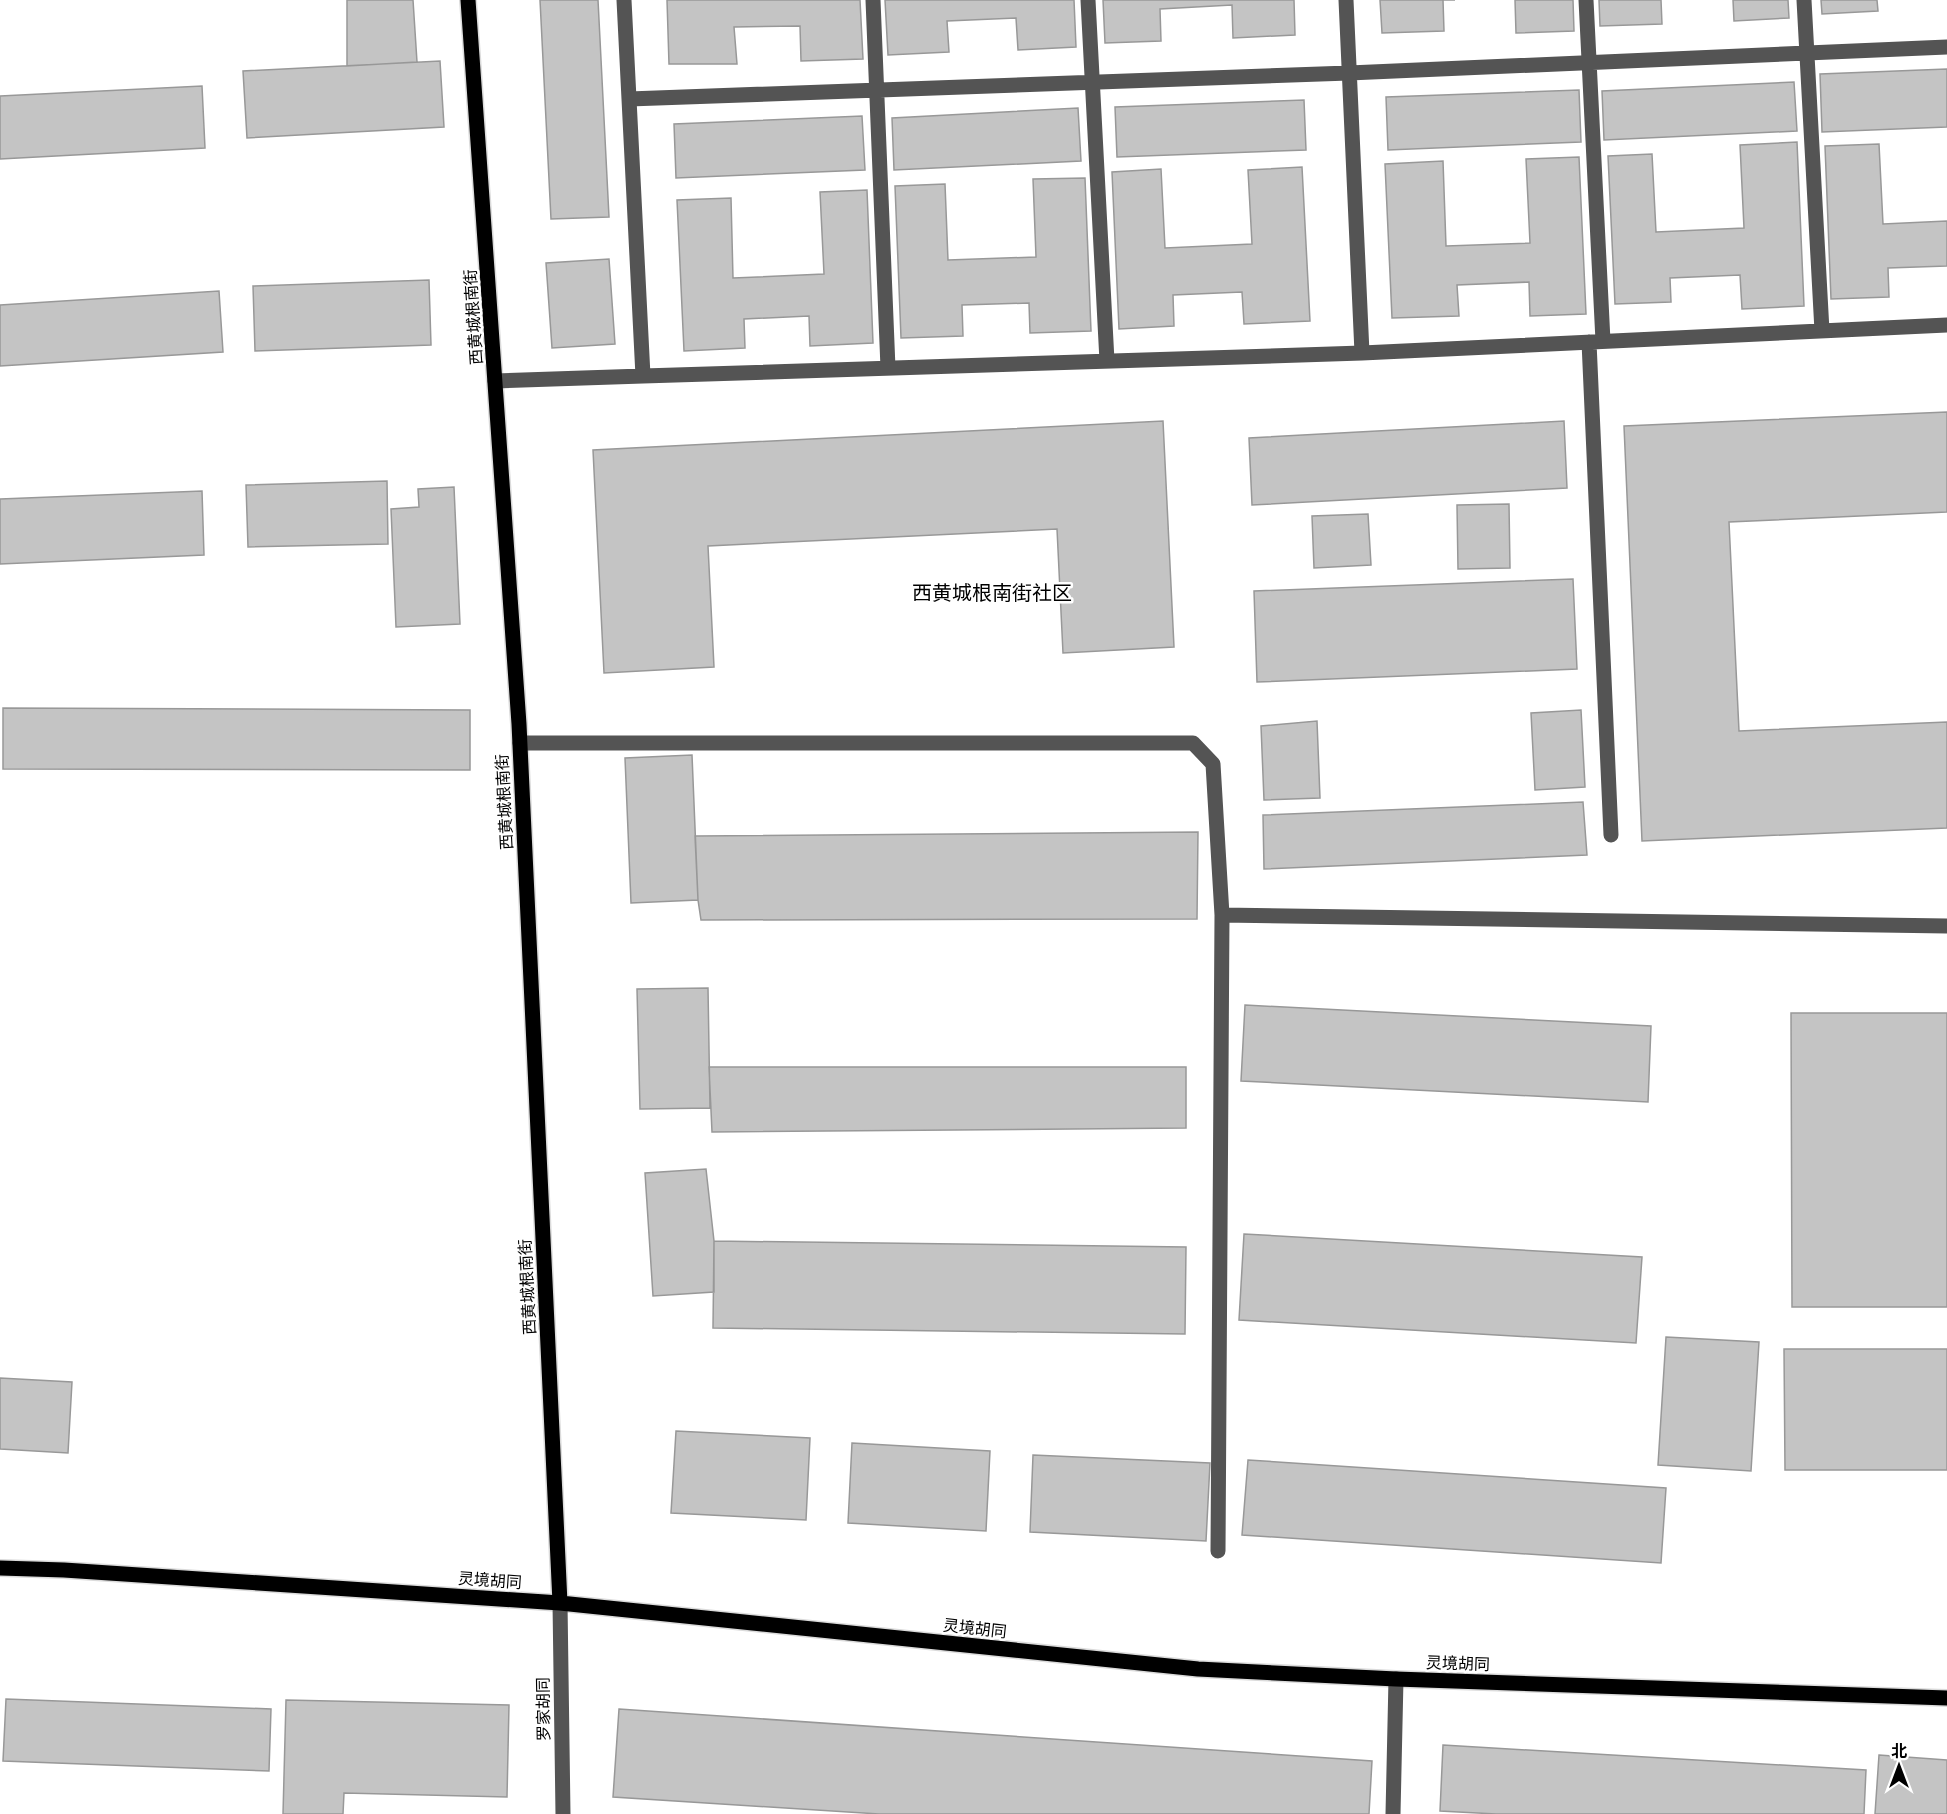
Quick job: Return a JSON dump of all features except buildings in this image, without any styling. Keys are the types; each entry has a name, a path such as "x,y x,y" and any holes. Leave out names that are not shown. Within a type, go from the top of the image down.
{"main road":[{"name":"西黄城根南街","path":"468,0 520,743 560,1603"},
{"name":"灵境胡同","path":"0,1568 64,1570 560,1603 1198,1669 1396,1679 1947,1698"}],"street":[{"path":"624,0 643,376"},
{"path":"873,0 888,368"},
{"path":"1088,0 1107,361"},
{"path":"1346,0 1362,353"},
{"path":"1586,0 1611,835"},
{"path":"1803,0 1821,331"},
{"path":"629,99 1349,73 1947,47"},
{"path":"495,381 1362,353 1947,325"},
{"path":"520,743 1193,743 1213,764 1222,915 1218,1551"},
{"path":"1222,915 1947,926"},
{"name":"罗家胡同","path":"560,1603 563,1814"},
{"path":"1393,1814 1396,1679"}],"district":[{"name":"西黄城根南街社区","path":"992,593"}]}
